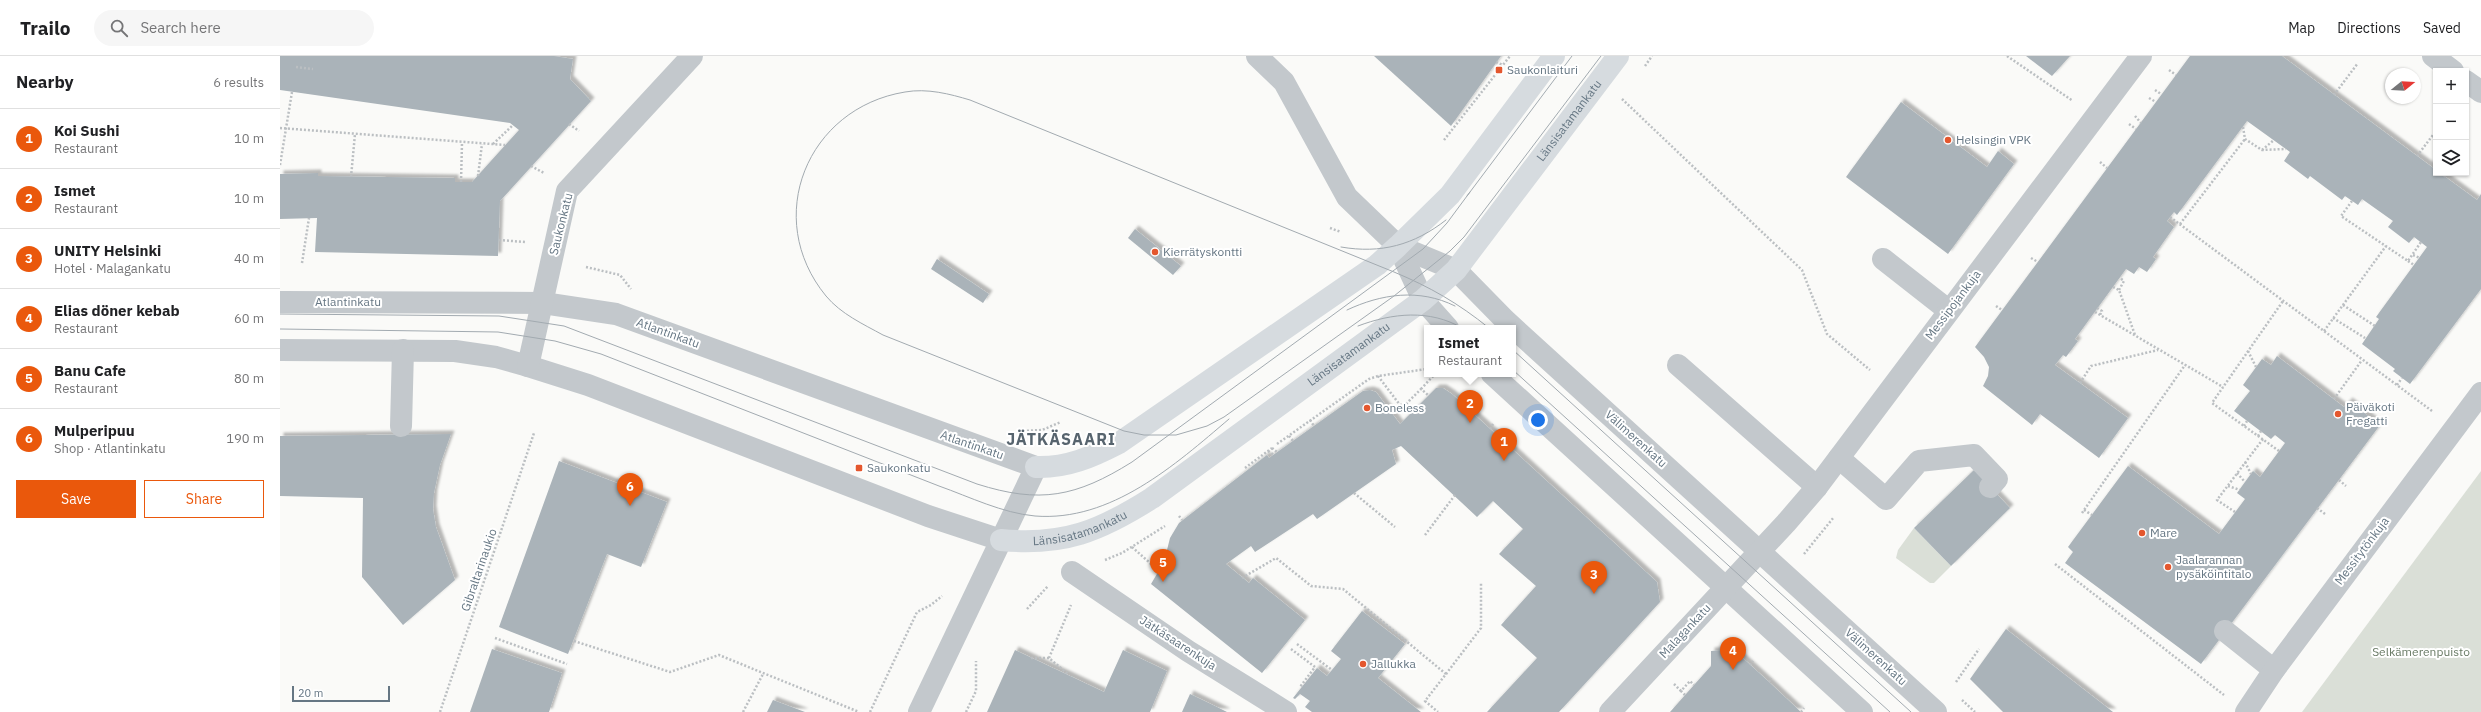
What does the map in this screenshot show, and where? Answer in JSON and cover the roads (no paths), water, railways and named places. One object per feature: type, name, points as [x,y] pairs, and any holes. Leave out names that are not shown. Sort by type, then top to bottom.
[{"type":"main road","points":[[1036,467],[1062,466],[1075,463],[1099,454],[1119,443],[1364,274],[1398,246],[1450,195],[1554,56]]},
{"type":"main road","name":"Länsisatamankatu","points":[[1001,540],[1022,542],[1062,539],[1114,522],[1152,498],[1423,300],[1456,270],[1618,56]]},
{"type":"street","name":"Saukonkatu","points":[[528,366],[567,191],[692,56]]},
{"type":"street","points":[[1257,56],[1284,82],[1347,197],[1398,246],[1423,300],[1445,325]]},
{"type":"street","name":"Messipojankuja","points":[[1760,551],[1817,487],[1948,310],[2141,56]]},
{"type":"street","points":[[2433,56],[2449,68]]},
{"type":"street","points":[[2469,83],[2481,92]]},
{"type":"street","name":"Välimerenkatu","points":[[1398,246],[1456,270],[1511,325]]},
{"type":"street","points":[[1883,259],[1948,310]]},
{"type":"street","name":"Atlantinkatu","points":[[280,302],[543,303],[616,314],[1036,467]]},
{"type":"street","name":"Välimerenkatu","points":[[1516,330],[1936,712]]},
{"type":"street","points":[[280,350],[455,351],[496,357],[588,385],[928,516],[1001,540]]},
{"type":"street","points":[[401,426],[404,350]]},
{"type":"street","points":[[1678,365],[1817,487]]},
{"type":"street","points":[[1495,377],[1862,712]]},
{"type":"street","name":"Messitytönkuja","points":[[2246,712],[2274,670],[2481,393]]},
{"type":"street","points":[[1838,458],[1886,498],[1919,460],[1974,456],[1998,479],[1990,487]]},
{"type":"street","points":[[919,712],[1036,467]]},
{"type":"street","name":"Malagankatu","points":[[1610,712],[1760,551]]},
{"type":"street","name":"Jätkäsaarenkuja","points":[[1077,575],[1188,652],[1286,712]]},
{"type":"street","points":[[2225,631],[2274,670]]},
{"type":"tram line","points":[[1467,196],[1572,56]]},
{"type":"tram line","points":[[1413,281],[1450,251],[1464,237],[1601,56]]},
{"type":"tram line","points":[[905,92],[938,92],[970,100],[1413,281],[1394,296],[1224,417],[1207,426],[1176,435],[1144,435],[1124,431],[883,335],[838,308],[826,296],[807,265],[798,233],[797,201],[805,171],[820,143],[842,120],[871,102],[905,92]]},
{"type":"tram line","points":[[280,314],[499,316],[564,326],[977,484],[1020,494],[1057,494],[1075,490],[1093,483],[1132,462],[1423,249],[1447,223],[1470,192]]},
{"type":"tram line","points":[[1341,247],[1370,249],[1396,246],[1422,236],[1446,220]]},
{"type":"tram line","points":[[1413,281],[1443,296],[1485,325]]},
{"type":"tram line","points":[[1347,310],[1373,300],[1400,295],[1428,297],[1441,300],[1455,306]]},
{"type":"tram line","points":[[1358,326],[1384,318],[1411,315],[1437,318],[1456,325]]},
{"type":"tram line","points":[[280,329],[498,332],[555,341],[601,354],[986,504],[1010,512],[1035,516],[1063,515],[1090,510],[1116,500],[1140,487],[1164,471],[1229,419]]},
{"type":"tram line","points":[[1516,353],[1911,712]]},
{"type":"tram line","points":[[1516,373],[1890,712]]},
{"type":"place","name":"Saukonlaituri","points":[[1499,70]]},
{"type":"place","name":"Helsingin VPK","points":[[1948,140]]},
{"type":"place","name":"Kierrätyskontti","points":[[1155,252]]},
{"type":"place","name":"Boneless","points":[[1367,408]]},
{"type":"place","name":"Päiväkoti Fregatti","points":[[2338,414]]},
{"type":"place","name":"Ismet","points":[[1470,423]]},
{"type":"place","name":"Koi Sushi","points":[[1504,461]]},
{"type":"place","name":"Saukonkatu","points":[[859,468]]},
{"type":"place","name":"Mulperipuu","points":[[630,506]]},
{"type":"place","name":"Mare","points":[[2142,533]]},
{"type":"place","name":"Jaalarannan pysäköintitalo","points":[[2168,567]]},
{"type":"place","name":"Banu Cafe","points":[[1163,582]]},
{"type":"place","name":"UNITY Helsinki","points":[[1594,594]]},
{"type":"place","name":"Jallukka","points":[[1363,664]]},
{"type":"place","name":"Elias döner kebab","points":[[1733,670]]},
{"type":"district","name":"JÄTKÄSAARI","points":[[1061,439]]},
{"type":"park label","name":"Selkämerenpuisto","points":[[2421,652]]}]
